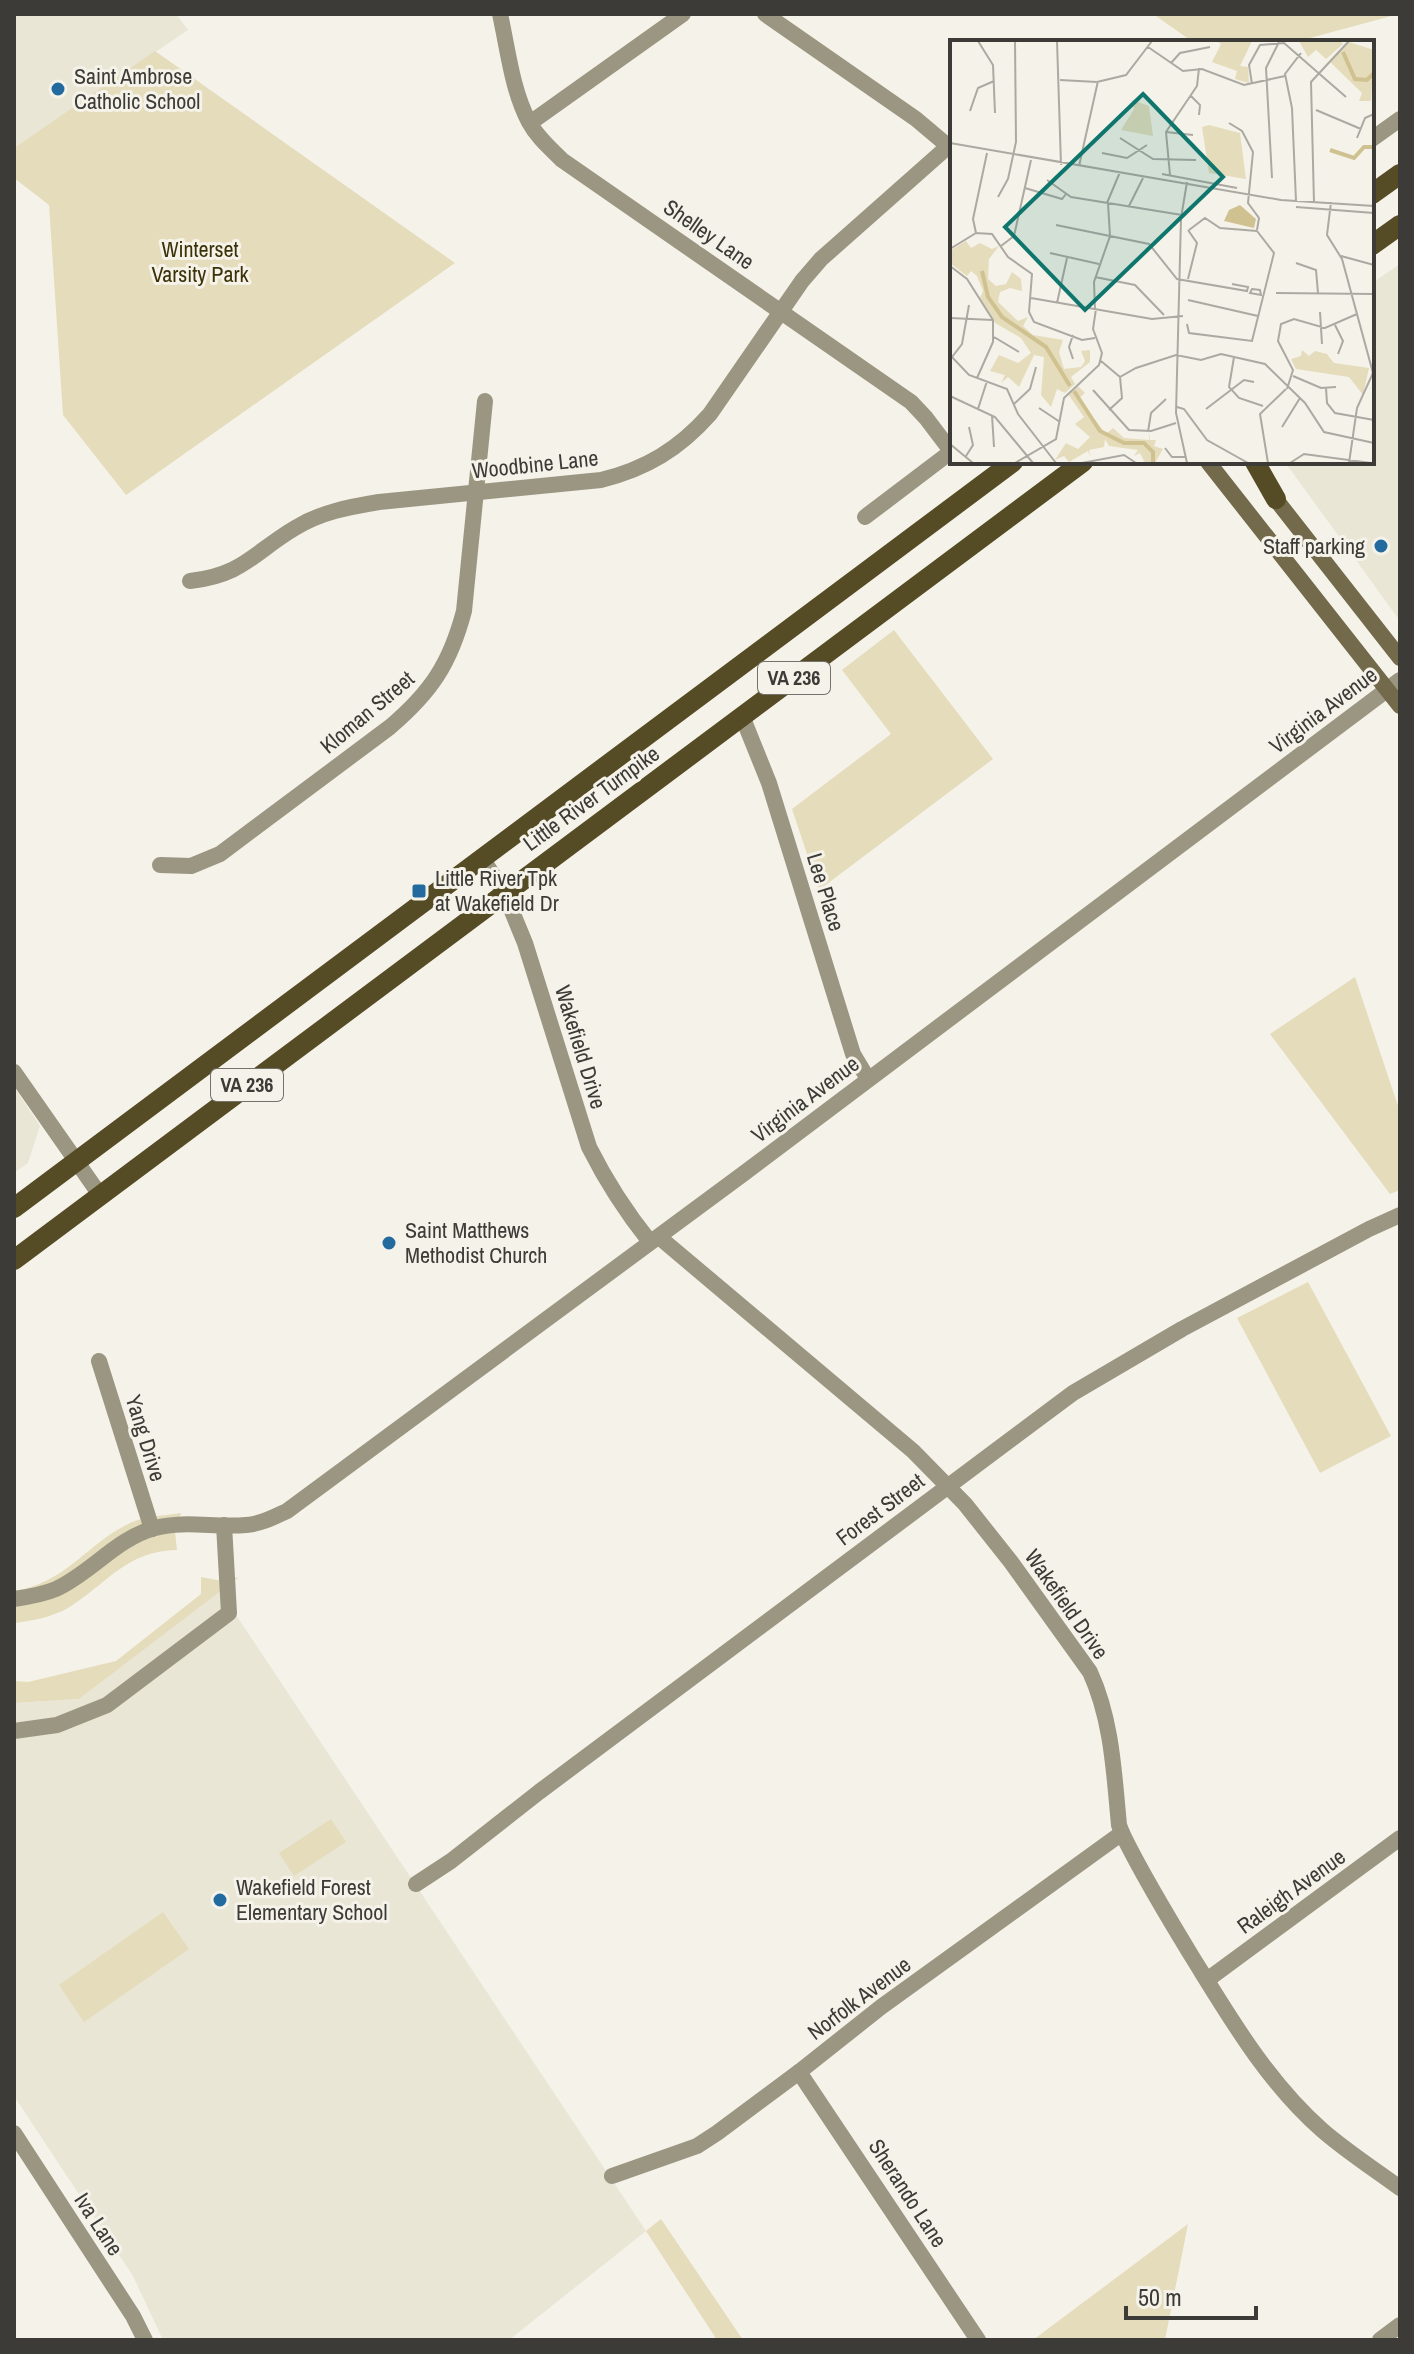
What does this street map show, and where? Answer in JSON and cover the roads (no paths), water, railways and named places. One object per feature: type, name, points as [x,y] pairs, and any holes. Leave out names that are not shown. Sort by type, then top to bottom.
[{"type":"main road","points":[[1374,193],[1400,174]]},
{"type":"main road","points":[[1374,244],[1400,225]]},
{"type":"main road","name":"Little River Turnpike","points":[[14,1208],[1010,464]]},
{"type":"main road","name":"Little River Turnpike","points":[[14,1260],[1080,464]]},
{"type":"main road","points":[[1210,464],[1393,686],[1400,706]]},
{"type":"main road","points":[[1248,464],[1400,658]]},
{"type":"main road","points":[[1256,464],[1276,499]]},
{"type":"street","name":"Shelley Lane","points":[[500,14],[519,99],[530,123],[562,160],[911,402],[950,448]]},
{"type":"street","points":[[530,123],[683,14]]},
{"type":"street","points":[[765,14],[950,145]]},
{"type":"street","points":[[1374,138],[1400,119]]},
{"type":"street","name":"Woodbine Lane","points":[[190,581],[231,572],[295,528],[322,514],[345,507],[601,480],[653,463],[693,433],[710,414],[802,281],[821,259],[950,145]]},
{"type":"street","name":"Kloman Street","points":[[160,865],[191,866],[220,854],[390,727],[432,686],[457,638],[464,611],[485,401]]},
{"type":"street","points":[[865,517],[950,453]]},
{"type":"street","name":"Virginia Avenue","points":[[14,1599],[57,1588],[124,1542],[152,1529],[180,1523],[257,1523],[287,1511],[655,1240],[1393,686]]},
{"type":"street","name":"Lee Place","points":[[742,716],[769,783],[853,1054],[868,1079]]},
{"type":"street","name":"Wakefield Drive","points":[[482,858],[504,892],[525,943],[589,1147],[626,1212],[655,1240],[913,1451],[965,1504],[1011,1562],[1090,1672],[1099,1691],[1106,1717],[1122,1833],[1152,1890],[1207,1980],[1273,2078],[1299,2107],[1323,2131],[1400,2188]]},
{"type":"street","points":[[14,1072],[100,1195]]},
{"type":"street","name":"Forest Street","points":[[416,1884],[451,1861],[1073,1393],[1104,1372],[1400,1215]]},
{"type":"street","name":"Yang Drive","points":[[99,1361],[152,1529]]},
{"type":"street","points":[[14,1731],[57,1725],[107,1705],[229,1613],[224,1525]]},
{"type":"street","name":"Norfolk Avenue","points":[[612,2176],[697,2146],[799,2072],[881,2007],[1122,1833]]},
{"type":"street","name":"Raleigh Avenue","points":[[1207,1980],[1400,1838]]},
{"type":"street","name":"Sherando Lane","points":[[799,2072],[978,2340]]},
{"type":"street","name":"Iva Lane","points":[[14,2133],[133,2316],[145,2340]]},
{"type":"street","points":[[1380,2340],[1400,2325]]},
{"type":"place","name":"Saint Ambrose Catholic School","points":[[58,89]]},
{"type":"place","name":"Staff parking","points":[[1381,546]]},
{"type":"place","name":"Little River Tpk at Wakefield Dr","points":[[419,891]]},
{"type":"place","name":"Saint Matthews Methodist Church","points":[[389,1243]]},
{"type":"place","name":"Wakefield Forest Elementary School","points":[[220,1900]]},
{"type":"park label","name":"Winterset Varsity Park","points":[[200,262]]}]
